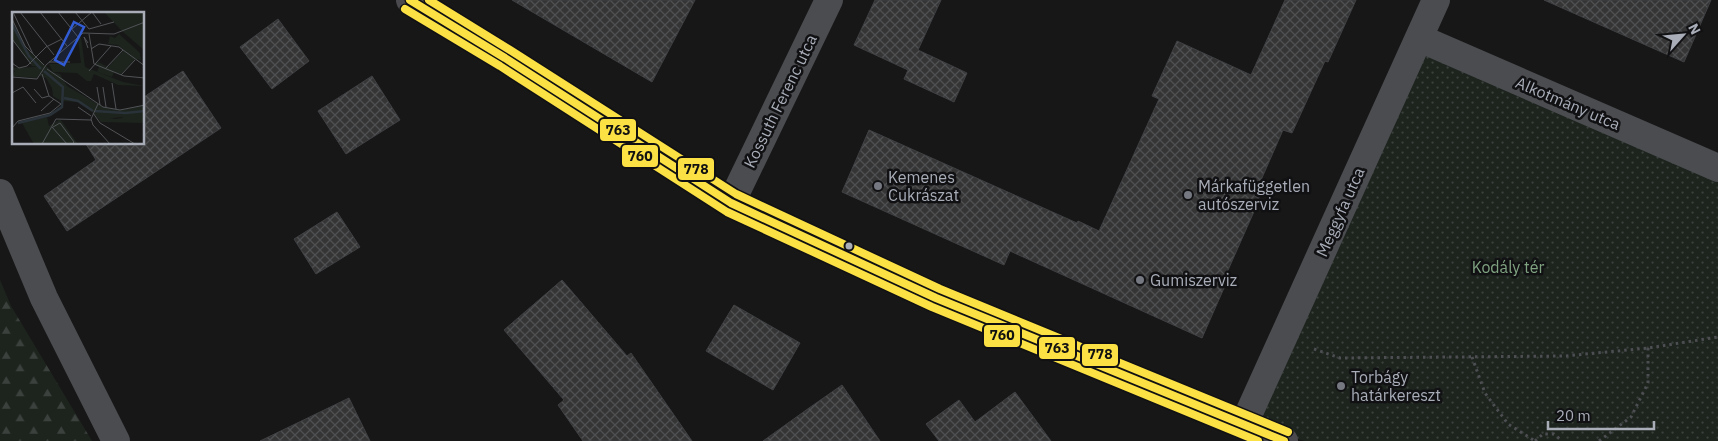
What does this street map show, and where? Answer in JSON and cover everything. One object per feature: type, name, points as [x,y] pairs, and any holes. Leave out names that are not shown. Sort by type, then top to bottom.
[{"type":"main road","points":[[410,0],[505,58],[731,203],[936,298],[1284,441]]},
{"type":"street","name":"Kossuth Ferenc utca","points":[[731,203],[829,0]]},
{"type":"street","name":"Meggyfa utca","points":[[1244,424],[1436,0]]},
{"type":"street","name":"Alkotmány utca","points":[[1419,38],[1718,168]]},
{"type":"street","points":[[0,193],[44,298],[116,441]]},
{"type":"path","points":[[1284,339],[1340,358],[1565,356],[1648,348],[1718,337]]},
{"type":"path","points":[[1599,441],[1632,417],[1648,383],[1648,348]]},
{"type":"path","points":[[1472,357],[1485,393],[1508,424],[1535,441],[1543,434],[1554,434],[1562,441]]},
{"type":"green space","name":"Kodály tér","points":[[1419,38],[1718,168],[1718,441],[1305,441],[1244,424]]},
{"type":"green space","points":[[0,280],[11,306],[92,441],[0,441]]},
{"type":"building","points":[[512,0],[695,0],[652,82]]},
{"type":"building","points":[[875,0],[941,0],[918,50],[967,73],[954,102],[904,79],[908,70],[854,45]]},
{"type":"building","points":[[1285,0],[1356,0],[1328,62],[1325,61],[1292,133],[1283,130],[1254,196],[1260,198],[1221,286],[1224,288],[1202,338],[1010,251],[1004,265],[842,192],[869,130],[1077,223],[1078,221],[1099,231],[1159,99],[1152,96],[1177,41],[1251,75]]},
{"type":"building","points":[[1544,0],[1711,0],[1684,62]]},
{"type":"building","points":[[278,19],[309,61],[272,89],[240,47]]},
{"type":"building","points":[[183,71],[221,128],[67,231],[44,196],[96,160],[87,145],[145,145],[145,96]]},
{"type":"building","points":[[372,76],[400,120],[346,154],[318,111]]},
{"type":"building","points":[[337,212],[360,247],[316,274],[294,239]]},
{"type":"building","points":[[562,280],[627,356],[631,353],[692,441],[583,441],[558,405],[564,400],[504,330]]},
{"type":"building","points":[[734,305],[800,343],[773,390],[706,351]]},
{"type":"building","points":[[842,385],[880,441],[763,441],[809,408]]},
{"type":"building","points":[[1015,392],[1051,441],[939,441],[926,424],[959,400],[975,422]]},
{"type":"building","points":[[349,398],[370,441],[260,441]]},
{"type":"transit line","name":"763","points":[[410,0],[505,58],[731,203],[936,298],[1284,441]]},
{"type":"transit line","name":"778","points":[[429,0],[736,194],[940,289],[1288,432]]},
{"type":"transit line","name":"760","points":[[405,9],[500,66],[727,212],[932,307],[1258,441]]},
{"type":"place","name":"Kemenes Cukrászat","points":[[878,186]]},
{"type":"place","name":"Márkafüggetlen autószerviz","points":[[1188,195]]},
{"type":"place","name":"Gumiszerviz","points":[[1140,280]]},
{"type":"place","name":"Torbágy határkereszt","points":[[1341,386]]}]
